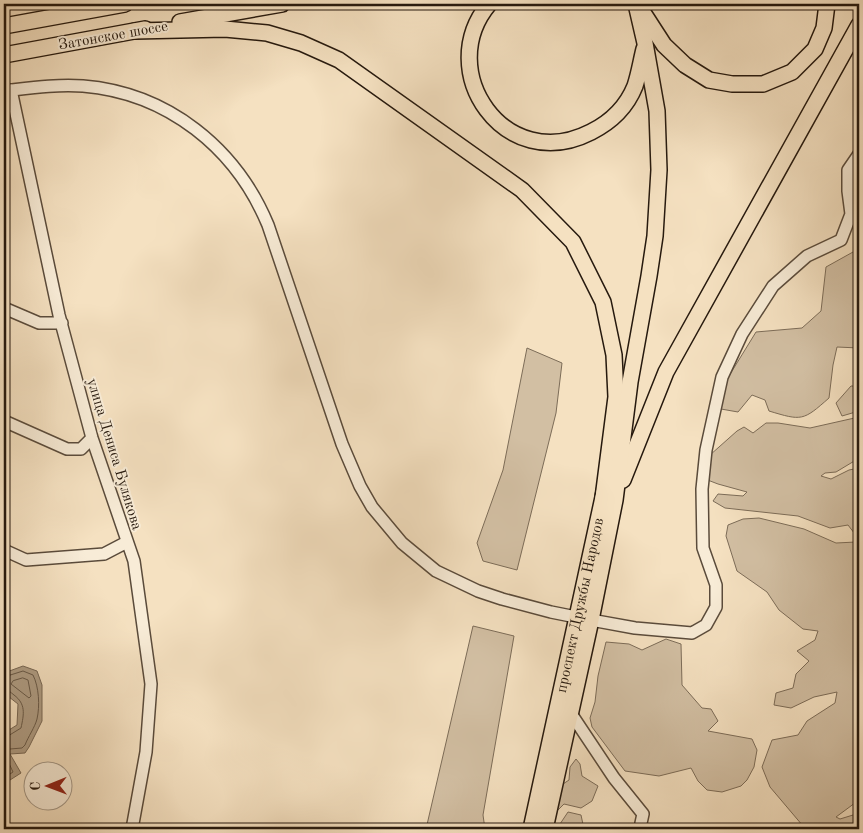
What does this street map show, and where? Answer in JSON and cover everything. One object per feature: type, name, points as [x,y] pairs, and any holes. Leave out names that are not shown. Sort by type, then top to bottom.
[{"type":"main road","name":"Затонское шоссе","points":[[4,26],[125,4]]},
{"type":"main road","name":"Затонское шоссе","points":[[4,54],[282,4]]},
{"type":"main road","points":[[489,4],[481,13],[473,33],[470,50],[470,69],[476,90],[484,107],[502,126],[520,137],[539,142],[569,141],[600,128],[614,117],[624,105],[634,87],[645,43]]},
{"type":"main road","points":[[637,4],[664,46],[685,65],[709,80],[732,84],[763,84],[792,72],[816,49],[824,28],[827,4]]},
{"type":"main road","name":"проспект Дружбы Народов","points":[[531,829],[584,619],[609,499],[649,276],[658,202],[657,118],[637,4]]},
{"type":"main road","points":[[609,499],[666,372],[859,25]]},
{"type":"main road","points":[[135,31],[226,29],[267,33],[302,43],[339,60],[522,190],[573,242],[603,302],[614,355],[616,397],[609,499]]},
{"type":"main road","name":"проспект Дружбы Народов","points":[[545,829],[570,712],[584,619]]},
{"type":"street","points":[[8,91],[83,86],[106,89],[149,102],[166,109],[200,132],[233,166],[259,205],[283,268],[342,444],[360,486],[372,507],[387,527],[420,559],[436,571],[457,582],[502,599],[584,619],[634,628],[692,633],[706,624],[716,607],[716,585],[704,548],[702,489],[706,450],[722,377],[742,334],[773,286],[807,256],[841,240],[851,214],[848,170],[859,154]]},
{"type":"street","name":"улица Дениса Булякова","points":[[8,91],[9,110],[92,438],[134,561],[151,684],[146,752],[132,829]]},
{"type":"street","points":[[4,308],[39,323],[62,323]]},
{"type":"street","points":[[4,421],[67,449],[81,449],[92,438]]},
{"type":"street","points":[[4,550],[26,560],[104,554],[126,542]]},
{"type":"street","points":[[570,712],[614,778],[643,814],[641,823]]},
{"type":"shaded area","points":[[853,252],[859,256],[859,319],[857,320],[859,348],[837,347],[829,398],[802,417],[769,411],[765,400],[752,395],[738,412],[721,409],[724,384],[756,332],[802,328],[821,311],[826,267]]},
{"type":"shaded area","points":[[527,348],[562,363],[556,413],[517,570],[483,561],[477,543],[503,470]]},
{"type":"shaded area","points":[[851,386],[859,386],[859,411],[842,416],[836,403]]},
{"type":"shaded area","points":[[859,417],[859,451],[856,460],[836,472],[825,473],[821,476],[831,479],[849,470],[859,468],[859,800],[836,817],[840,819],[853,815],[859,826],[839,830],[815,830],[803,826],[770,787],[762,767],[772,740],[798,735],[807,721],[835,703],[837,692],[814,697],[791,708],[774,705],[776,693],[793,688],[796,674],[809,661],[797,651],[815,640],[818,631],[803,629],[779,610],[767,592],[737,571],[726,536],[728,525],[743,519],[759,518],[804,529],[836,543],[856,542],[858,538],[848,525],[830,528],[798,516],[725,508],[713,501],[718,494],[743,496],[747,492],[705,479],[710,455],[744,427],[753,433],[766,423],[810,428]]},
{"type":"shaded area","points":[[473,626],[514,636],[483,815],[485,829],[426,829]]},
{"type":"shaded area","points":[[666,639],[681,644],[682,685],[702,708],[711,709],[718,721],[708,731],[752,739],[757,750],[754,767],[747,780],[741,786],[722,792],[707,790],[698,781],[691,768],[659,776],[625,771],[592,727],[590,718],[595,702],[598,676],[606,642],[629,644],[642,650]]},
{"type":"shaded area","points":[[576,759],[580,764],[582,776],[598,786],[592,801],[581,808],[564,804],[555,813],[557,788],[569,780],[570,767]]},
{"type":"shaded area","points":[[568,812],[581,815],[584,829],[548,829],[549,823],[560,824]]},
{"type":"water","points":[[23,666],[37,671],[42,685],[42,721],[25,753],[10,754],[21,773],[10,780],[4,778],[4,733],[17,725],[18,704],[4,693],[4,673]]}]
